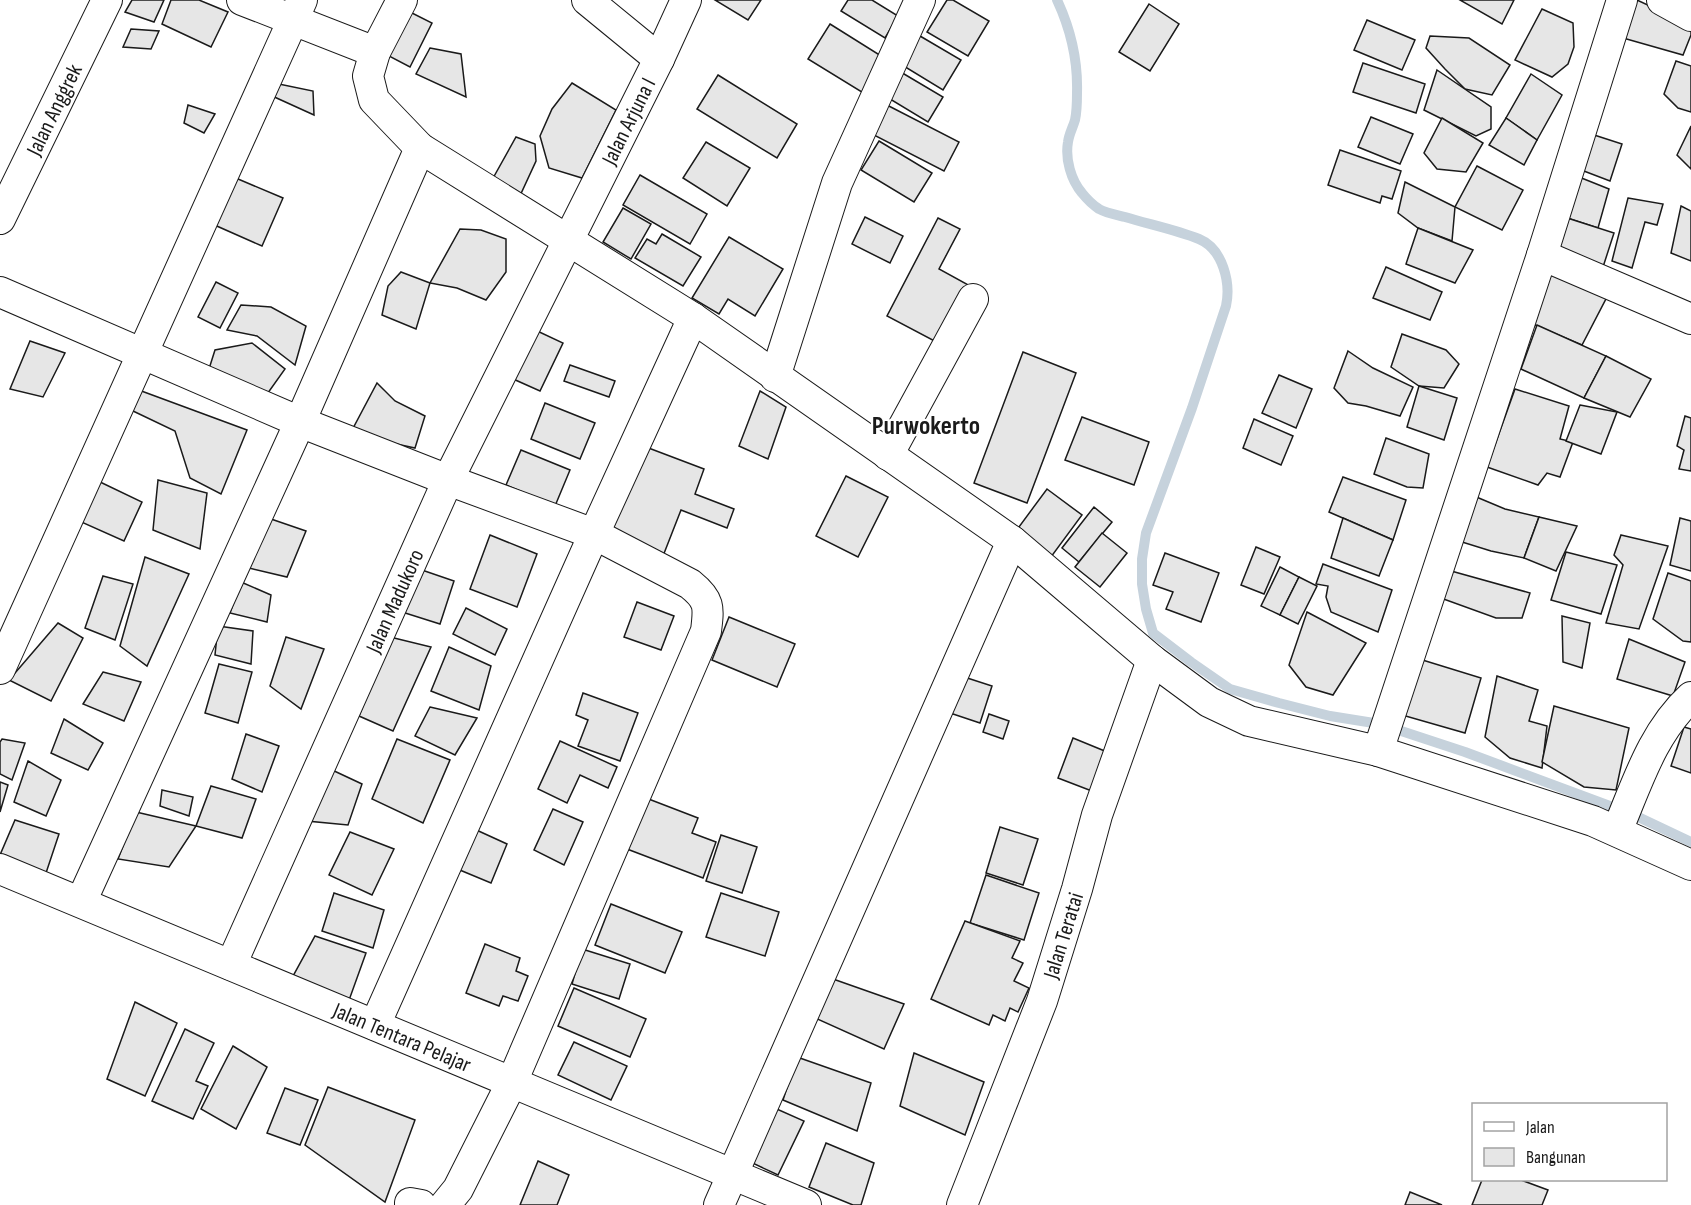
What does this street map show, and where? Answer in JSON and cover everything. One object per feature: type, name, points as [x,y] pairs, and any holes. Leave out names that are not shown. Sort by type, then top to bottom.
[{"type":"street","name":"Jalan Anggrek","points":[[0,219],[107,0]]},
{"type":"street","points":[[242,0],[297,10],[375,52]]},
{"type":"street","points":[[402,0],[375,52],[368,76],[374,100],[420,148],[693,318],[1012,542],[1152,660],[1209,702],[1249,721],[1379,746],[1593,821],[1622,818],[1691,865]]},
{"type":"street","points":[[587,0],[659,59]]},
{"type":"street","name":"Jalan Arjuna I","points":[[567,241],[659,59],[686,0]]},
{"type":"street","points":[[775,377],[837,183],[918,0]]},
{"type":"street","points":[[1379,746],[1542,255],[1622,0]]},
{"type":"street","points":[[1662,0],[1691,16]]},
{"type":"street","points":[[0,669],[297,10]]},
{"type":"street","points":[[81,902],[300,422],[420,148]]},
{"type":"street","name":"Jalan Madukoro","points":[[231,965],[448,480],[567,241]]},
{"type":"street","points":[[1542,255],[1691,319]]},
{"type":"street","points":[[0,292],[300,422],[594,534],[690,584],[702,593],[709,608],[706,631],[512,1082],[458,1189],[445,1205]]},
{"type":"street","points":[[888,455],[973,299]]},
{"type":"street","points":[[375,1025],[693,318]]},
{"type":"street","points":[[719,1205],[1012,542]]},
{"type":"street","name":"Jalan Teratai","points":[[962,1205],[1042,1001],[1077,889],[1097,815],[1152,660]]},
{"type":"street","points":[[1622,818],[1653,746],[1676,711],[1691,697]]},
{"type":"street","name":"Jalan Tentara Pelajar","points":[[0,869],[806,1205]]},
{"type":"building","points":[[132,0],[164,0],[154,22],[125,12]]},
{"type":"building","points":[[171,0],[199,0],[228,12],[211,47],[162,24]]},
{"type":"building","points":[[715,0],[761,0],[748,20]]},
{"type":"building","points":[[848,0],[872,0],[898,16],[885,38],[841,11]]},
{"type":"building","points":[[947,0],[953,0],[989,21],[968,56],[927,32]]},
{"type":"building","points":[[1460,0],[1514,0],[1502,24]]},
{"type":"building","points":[[1637,0],[1691,25],[1691,35],[1683,55],[1623,38]]},
{"type":"building","points":[[1149,4],[1179,24],[1150,71],[1119,52]]},
{"type":"building","points":[[1542,9],[1573,23],[1574,47],[1568,64],[1552,77],[1515,60]]},
{"type":"building","points":[[408,11],[432,23],[410,67],[387,55]]},
{"type":"building","points":[[1367,20],[1415,40],[1402,70],[1354,50]]},
{"type":"building","points":[[830,24],[886,59],[865,94],[808,59]]},
{"type":"building","points":[[131,29],[159,31],[151,49],[123,47]]},
{"type":"building","points":[[920,36],[961,60],[943,90],[902,65]]},
{"type":"building","points":[[1430,36],[1469,38],[1510,65],[1492,95],[1465,89],[1426,48]]},
{"type":"building","points":[[430,48],[461,54],[466,97],[416,74]]},
{"type":"building","points":[[1676,61],[1691,66],[1691,112],[1678,108],[1664,94]]},
{"type":"building","points":[[1363,63],[1425,84],[1416,113],[1353,92]]},
{"type":"building","points":[[1437,70],[1491,107],[1491,129],[1476,136],[1424,110]]},
{"type":"building","points":[[899,71],[943,97],[928,122],[885,96]]},
{"type":"building","points":[[1531,74],[1562,95],[1537,140],[1506,118]]},
{"type":"building","points":[[718,75],[797,124],[777,158],[697,109]]},
{"type":"building","points":[[274,83],[313,91],[314,115],[270,95]]},
{"type":"building","points":[[572,83],[616,110],[582,178],[549,168],[540,136],[552,109]]},
{"type":"building","points":[[883,103],[959,142],[944,171],[868,132]]},
{"type":"building","points":[[188,105],[215,114],[204,133],[184,123]]},
{"type":"building","points":[[1371,117],[1413,134],[1400,164],[1358,147]]},
{"type":"building","points":[[1442,118],[1483,143],[1466,172],[1437,169],[1424,153]]},
{"type":"building","points":[[1506,118],[1537,140],[1524,165],[1489,145]]},
{"type":"building","points":[[1691,126],[1691,169],[1677,155]]},
{"type":"building","points":[[1588,133],[1622,144],[1610,181],[1576,168]]},
{"type":"building","points":[[516,137],[535,144],[536,161],[518,200],[492,180]]},
{"type":"building","points":[[879,141],[932,173],[914,202],[861,170]]},
{"type":"building","points":[[706,142],[750,168],[727,206],[683,178]]},
{"type":"building","points":[[1340,150],[1401,171],[1392,199],[1382,196],[1380,203],[1328,185]]},
{"type":"building","points":[[1477,166],[1523,190],[1502,230],[1455,207]]},
{"type":"building","points":[[640,175],[707,214],[690,244],[623,205]]},
{"type":"building","points":[[1574,175],[1609,189],[1598,228],[1561,216]]},
{"type":"building","points":[[231,176],[283,198],[262,246],[210,223]]},
{"type":"building","points":[[1405,182],[1455,207],[1452,241],[1418,228],[1398,213]]},
{"type":"building","points":[[1628,198],[1663,204],[1657,225],[1645,222],[1632,268],[1612,261]]},
{"type":"building","points":[[1681,206],[1691,211],[1691,261],[1671,253]]},
{"type":"building","points":[[623,208],[651,224],[631,259],[603,242]]},
{"type":"building","points":[[1561,216],[1614,233],[1603,267],[1551,248]]},
{"type":"building","points":[[865,217],[903,236],[890,263],[852,244]]},
{"type":"building","points":[[938,218],[960,229],[939,269],[972,287],[942,345],[887,316]]},
{"type":"building","points":[[1418,228],[1473,250],[1455,283],[1406,264]]},
{"type":"building","points":[[460,229],[481,230],[506,239],[506,272],[486,300],[457,288],[430,283]]},
{"type":"building","points":[[662,234],[701,257],[683,286],[635,258],[647,239],[656,244]]},
{"type":"building","points":[[729,237],[783,269],[755,316],[728,299],[719,314],[692,298]]},
{"type":"building","points":[[1386,267],[1442,292],[1430,320],[1373,298]]},
{"type":"building","points":[[1551,267],[1609,293],[1582,345],[1530,323]]},
{"type":"building","points":[[401,272],[430,283],[416,329],[382,315],[388,286]]},
{"type":"building","points":[[216,282],[238,293],[220,328],[198,317]]},
{"type":"building","points":[[241,305],[271,307],[306,326],[295,365],[257,336],[227,330]]},
{"type":"building","points":[[1537,325],[1606,356],[1584,398],[1521,369]]},
{"type":"building","points":[[533,329],[563,343],[540,391],[511,378]]},
{"type":"building","points":[[1402,334],[1446,350],[1459,364],[1444,388],[1419,386],[1391,367]]},
{"type":"building","points":[[30,341],[65,353],[43,397],[10,389]]},
{"type":"building","points":[[252,343],[285,369],[265,397],[208,372],[215,350]]},
{"type":"building","points":[[1348,351],[1373,368],[1413,387],[1400,416],[1348,403],[1334,388]]},
{"type":"building","points":[[1023,352],[1076,373],[1027,503],[974,483]]},
{"type":"building","points":[[1606,356],[1651,379],[1630,417],[1584,398]]},
{"type":"building","points":[[570,365],[615,381],[609,397],[564,381]]},
{"type":"building","points":[[1279,375],[1312,389],[1296,428],[1262,413]]},
{"type":"building","points":[[377,383],[395,401],[425,416],[415,448],[350,434]]},
{"type":"building","points":[[1419,386],[1457,398],[1444,440],[1407,427]]},
{"type":"building","points":[[136,389],[247,430],[221,494],[190,478],[175,431],[133,411]]},
{"type":"building","points":[[1515,389],[1569,406],[1560,439],[1573,442],[1560,477],[1547,473],[1538,485],[1487,467]]},
{"type":"building","points":[[760,391],[786,407],[768,459],[739,446]]},
{"type":"building","points":[[545,403],[595,423],[580,459],[531,439]]},
{"type":"building","points":[[1580,405],[1617,412],[1601,454],[1566,441]]},
{"type":"building","points":[[1685,416],[1691,418],[1691,471],[1679,469],[1684,450],[1677,446]]},
{"type":"building","points":[[1082,417],[1149,442],[1134,485],[1065,460]]},
{"type":"building","points":[[1254,419],[1293,436],[1281,465],[1243,448]]},
{"type":"building","points":[[1386,438],[1429,454],[1423,488],[1407,487],[1374,474]]},
{"type":"building","points":[[638,444],[704,469],[695,494],[734,509],[727,528],[681,510],[663,556],[605,533]]},
{"type":"building","points":[[521,450],[570,470],[555,506],[506,485]]},
{"type":"building","points":[[846,476],[888,497],[858,557],[816,536]]},
{"type":"building","points":[[1343,477],[1406,500],[1393,540],[1329,512]]},
{"type":"building","points":[[158,480],[207,493],[200,549],[153,530]]},
{"type":"building","points":[[98,481],[142,502],[124,541],[79,521]]},
{"type":"building","points":[[1047,489],[1082,515],[1048,561],[1013,535]]},
{"type":"building","points":[[1474,496],[1505,509],[1539,517],[1524,558],[1462,542]]},
{"type":"building","points":[[1094,507],[1112,522],[1079,562],[1062,548]]},
{"type":"building","points":[[1539,517],[1577,526],[1556,571],[1524,558]]},
{"type":"building","points":[[1343,518],[1393,540],[1379,576],[1331,558]]},
{"type":"building","points":[[1680,518],[1691,521],[1691,571],[1670,565]]},
{"type":"building","points":[[271,519],[306,531],[287,577],[249,568]]},
{"type":"building","points":[[1102,533],[1127,553],[1100,587],[1075,567]]},
{"type":"building","points":[[490,535],[537,554],[517,607],[470,589]]},
{"type":"building","points":[[1621,535],[1668,546],[1639,629],[1606,623],[1623,565],[1614,555]]},
{"type":"building","points":[[1256,547],[1280,557],[1264,594],[1241,585]]},
{"type":"building","points":[[1566,552],[1617,565],[1601,614],[1551,600]]},
{"type":"building","points":[[1165,553],[1219,573],[1201,622],[1166,609],[1173,592],[1153,585]]},
{"type":"building","points":[[145,557],[189,574],[147,666],[120,646]]},
{"type":"building","points":[[1323,564],[1392,590],[1378,632],[1331,612],[1326,597],[1328,586],[1316,584]]},
{"type":"building","points":[[1280,567],[1299,577],[1280,615],[1261,606]]},
{"type":"building","points":[[416,568],[454,581],[440,624],[402,612]]},
{"type":"building","points":[[1444,569],[1530,593],[1522,618],[1496,618],[1438,597]]},
{"type":"building","points":[[1668,573],[1691,581],[1691,642],[1683,641],[1653,619]]},
{"type":"building","points":[[103,576],[133,584],[115,640],[85,628]]},
{"type":"building","points":[[1299,577],[1317,586],[1298,624],[1280,615]]},
{"type":"building","points":[[241,582],[271,595],[267,622],[230,613]]},
{"type":"building","points":[[637,602],[674,616],[661,650],[624,637]]},
{"type":"building","points":[[466,608],[507,629],[495,655],[453,634]]},
{"type":"building","points":[[1307,612],[1366,643],[1333,695],[1306,687],[1289,665]]},
{"type":"building","points":[[1562,616],[1590,623],[1582,668],[1563,662]]},
{"type":"building","points":[[729,617],[795,644],[777,687],[712,660]]},
{"type":"building","points":[[58,623],[83,638],[51,701],[9,680]]},
{"type":"building","points":[[218,626],[253,631],[251,664],[215,655]]},
{"type":"building","points":[[286,637],[324,649],[301,709],[270,686]]},
{"type":"building","points":[[390,637],[431,647],[393,731],[359,716]]},
{"type":"building","points":[[1629,639],[1685,662],[1673,696],[1617,679]]},
{"type":"building","points":[[449,647],[491,666],[479,710],[431,691]]},
{"type":"building","points":[[1416,658],[1481,678],[1465,733],[1402,715]]},
{"type":"building","points":[[219,664],[252,672],[238,723],[205,713]]},
{"type":"building","points":[[103,672],[141,682],[124,721],[83,704]]},
{"type":"building","points":[[958,675],[992,686],[980,723],[947,712]]},
{"type":"building","points":[[1497,676],[1538,690],[1529,721],[1547,726],[1542,768],[1510,758],[1485,737]]},
{"type":"building","points":[[583,693],[638,713],[620,761],[578,746],[588,720],[576,715]]},
{"type":"building","points":[[1554,706],[1629,728],[1616,790],[1584,787],[1542,762]]},
{"type":"building","points":[[430,707],[477,718],[455,755],[415,736]]},
{"type":"building","points":[[989,714],[1009,721],[1003,739],[983,732]]},
{"type":"building","points":[[64,719],[103,743],[88,770],[51,753]]},
{"type":"building","points":[[1684,727],[1691,729],[1691,773],[1671,766]]},
{"type":"building","points":[[246,734],[279,746],[262,792],[232,779]]},
{"type":"building","points":[[1073,738],[1112,754],[1097,793],[1058,778]]},
{"type":"building","points":[[2,739],[25,743],[12,780],[0,774],[0,742]]},
{"type":"building","points":[[397,739],[450,760],[423,823],[372,799]]},
{"type":"building","points":[[560,741],[617,767],[608,788],[580,775],[567,803],[538,789]]},
{"type":"building","points":[[28,761],[61,780],[46,816],[14,802]]},
{"type":"building","points":[[330,769],[362,784],[348,825],[307,821]]},
{"type":"building","points":[[0,782],[8,785],[0,812]]},
{"type":"building","points":[[211,786],[256,799],[242,838],[196,826]]},
{"type":"building","points":[[162,790],[193,797],[189,816],[160,806]]},
{"type":"building","points":[[646,798],[698,818],[692,833],[716,842],[703,878],[627,849]]},
{"type":"building","points":[[553,809],[583,822],[564,865],[534,850]]},
{"type":"building","points":[[136,812],[196,826],[169,867],[118,859]]},
{"type":"building","points":[[15,820],[59,834],[46,873],[0,855]]},
{"type":"building","points":[[1000,827],[1038,839],[1023,885],[986,873]]},
{"type":"building","points":[[472,828],[507,844],[491,883],[455,868]]},
{"type":"building","points":[[350,832],[394,849],[372,895],[329,875]]},
{"type":"building","points":[[721,835],[757,847],[742,893],[706,881]]},
{"type":"building","points":[[986,875],[1039,893],[1024,940],[970,923]]},
{"type":"building","points":[[334,893],[384,910],[373,948],[322,931]]},
{"type":"building","points":[[721,893],[779,912],[765,956],[706,937]]},
{"type":"building","points":[[611,904],[682,932],[665,973],[595,945]]},
{"type":"building","points":[[965,921],[1020,941],[1012,958],[1023,963],[1014,981],[1029,988],[1018,1012],[1010,1008],[1005,1021],[993,1015],[989,1025],[931,999]]},
{"type":"building","points":[[315,936],[366,953],[348,1003],[292,978]]},
{"type":"building","points":[[485,944],[520,958],[516,971],[528,976],[518,1001],[503,996],[499,1006],[466,993]]},
{"type":"building","points":[[582,949],[630,964],[619,999],[572,984]]},
{"type":"building","points":[[833,979],[904,1004],[884,1049],[815,1018]]},
{"type":"building","points":[[574,988],[646,1019],[630,1057],[558,1026]]},
{"type":"building","points":[[135,1002],[177,1023],[145,1096],[107,1079]]},
{"type":"building","points":[[185,1029],[214,1043],[196,1081],[208,1086],[193,1119],[152,1101]]},
{"type":"building","points":[[574,1042],[627,1066],[611,1100],[558,1075]]},
{"type":"building","points":[[233,1046],[267,1067],[236,1129],[201,1109]]},
{"type":"building","points":[[914,1053],[984,1082],[965,1135],[900,1106]]},
{"type":"building","points":[[797,1057],[871,1083],[857,1131],[783,1100]]},
{"type":"building","points":[[328,1087],[415,1120],[385,1202],[305,1145]]},
{"type":"building","points":[[285,1088],[318,1100],[300,1145],[267,1133]]},
{"type":"building","points":[[770,1106],[804,1121],[778,1175],[746,1160]]},
{"type":"building","points":[[826,1143],[874,1163],[861,1205],[853,1205],[809,1187]]},
{"type":"building","points":[[538,1161],[569,1175],[557,1205],[520,1205]]},
{"type":"building","points":[[1482,1181],[1524,1181],[1548,1190],[1542,1205],[1472,1205]]},
{"type":"building","points":[[1410,1192],[1442,1205],[1405,1205]]},
{"type":"waterway","points":[[1057,0],[1070,34],[1075,57],[1076,113],[1067,155],[1078,188],[1102,210],[1199,239],[1214,250],[1226,277],[1226,306],[1192,408],[1146,533],[1142,559],[1142,584],[1153,633],[1230,689],[1330,716],[1380,724],[1465,752],[1634,815],[1691,842]]},
{"type":"district","name":"Purwokerto","points":[[926,425]]}]
